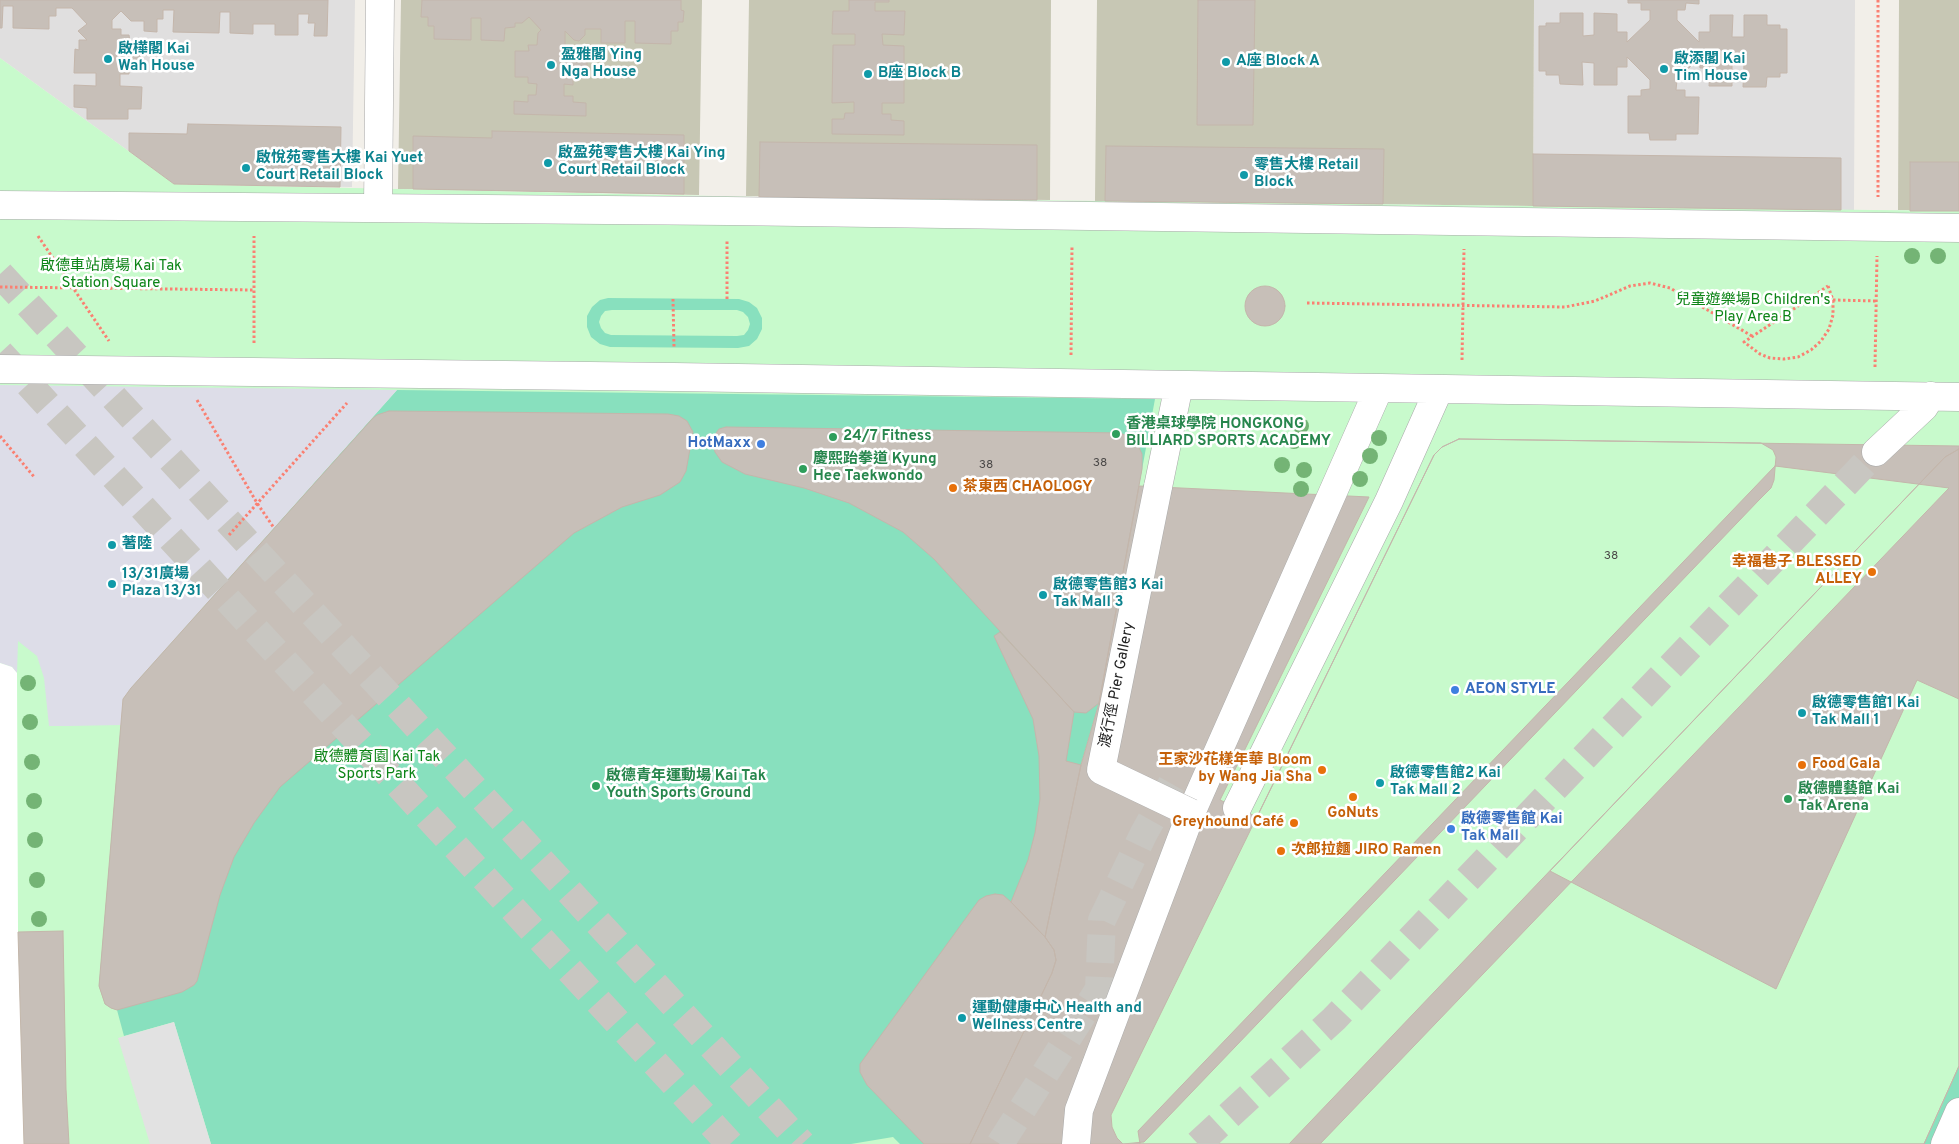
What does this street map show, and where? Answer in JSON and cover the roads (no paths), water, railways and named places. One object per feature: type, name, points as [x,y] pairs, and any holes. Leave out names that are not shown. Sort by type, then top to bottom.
[{"type":"street","points":[[378,207],[380,0]]},
{"type":"street","points":[[9,205],[727,211],[1959,228]]},
{"type":"street","points":[[0,369],[674,376],[1959,396]]},
{"type":"street","name":"渡行徑 Pier Gallery","points":[[1179,385],[1101,770],[1191,813]]},
{"type":"street","points":[[1076,1144],[1079,1110],[1191,813],[1379,388]]},
{"type":"street","points":[[1237,808],[1389,501],[1451,389]]},
{"type":"street","points":[[1876,452],[1924,407],[1931,396]]},
{"type":"street","points":[[1945,1144],[1959,1112]]},
{"type":"tunnel","points":[[0,274],[802,1144]]},
{"type":"tunnel","points":[[0,353],[730,1144]]},
{"type":"tunnel","points":[[1198,1144],[1334,1019],[1876,452]]},
{"type":"tunnel","points":[[1000,1144],[1099,989],[1102,920],[1144,833],[1175,778]]},
{"type":"place","name":"啟樺閣 Kai Wah House","points":[[108,59]]},
{"type":"place","name":"A座 Block A","points":[[1226,62]]},
{"type":"place","name":"盈雅閣 Ying Nga House","points":[[551,65]]},
{"type":"place","name":"啟添閣 Kai Tim House","points":[[1664,69]]},
{"type":"place","name":"B座 Block B","points":[[868,74]]},
{"type":"place","name":"啟盈苑零售大樓 Kai Ying Court Retail Block","points":[[548,163]]},
{"type":"place","name":"啟悅苑零售大樓 Kai Yuet Court Retail Block","points":[[246,168]]},
{"type":"place","name":"零售大樓 Retail Block","points":[[1244,175]]},
{"type":"place","name":"香港桌球學院 HONGKONG BILLIARD SPORTS ACADEMY","points":[[1116,434]]},
{"type":"place","name":"24/7 Fitness","points":[[833,437]]},
{"type":"place","name":"HotMaxx","points":[[761,444]]},
{"type":"place","name":"慶熙跆拳道 Kyung Hee Taekwondo","points":[[803,469]]},
{"type":"place","name":"茶東西 CHAOLOGY","points":[[953,488]]},
{"type":"place","name":"著陸","points":[[112,545]]},
{"type":"place","name":"幸福巷子 BLESSED ALLEY","points":[[1872,572]]},
{"type":"place","name":"13/31廣場 Plaza 13/31","points":[[112,584]]},
{"type":"place","name":"啟德零售館3 Kai Tak Mall 3","points":[[1043,595]]},
{"type":"place","name":"AEON STYLE","points":[[1455,690]]},
{"type":"place","name":"啟德零售館1 Kai Tak Mall 1","points":[[1802,713]]},
{"type":"place","name":"Food Gala","points":[[1802,765]]},
{"type":"place","name":"王家沙·花樣年華 Bloom by Wang Jia Sha","points":[[1322,770]]},
{"type":"place","name":"啟德零售館2 Kai Tak Mall 2","points":[[1380,783]]},
{"type":"place","name":"啟德青年運動場 Kai Tak Youth Sports Ground","points":[[596,786]]},
{"type":"place","name":"GoNuts","points":[[1353,797]]},
{"type":"place","name":"啟德體藝館 Kai Tak Arena","points":[[1788,799]]},
{"type":"place","name":"Greyhound Café","points":[[1294,823]]},
{"type":"place","name":"啟德零售館 Kai Tak Mall","points":[[1451,829]]},
{"type":"place","name":"次郎拉麵 JIRO Ramen","points":[[1281,851]]},
{"type":"place","name":"運動健康中心 Health and Wellness Centre","points":[[962,1018]]},
{"type":"park label","name":"啟德車站廣場 Kai Tak Station Square","points":[[111,276]]},
{"type":"park label","name":"兒童遊樂場B Children's Play Area B","points":[[1753,310]]},
{"type":"park label","name":"啟德體育園 Kai Tak Sports Park","points":[[377,766]]}]
